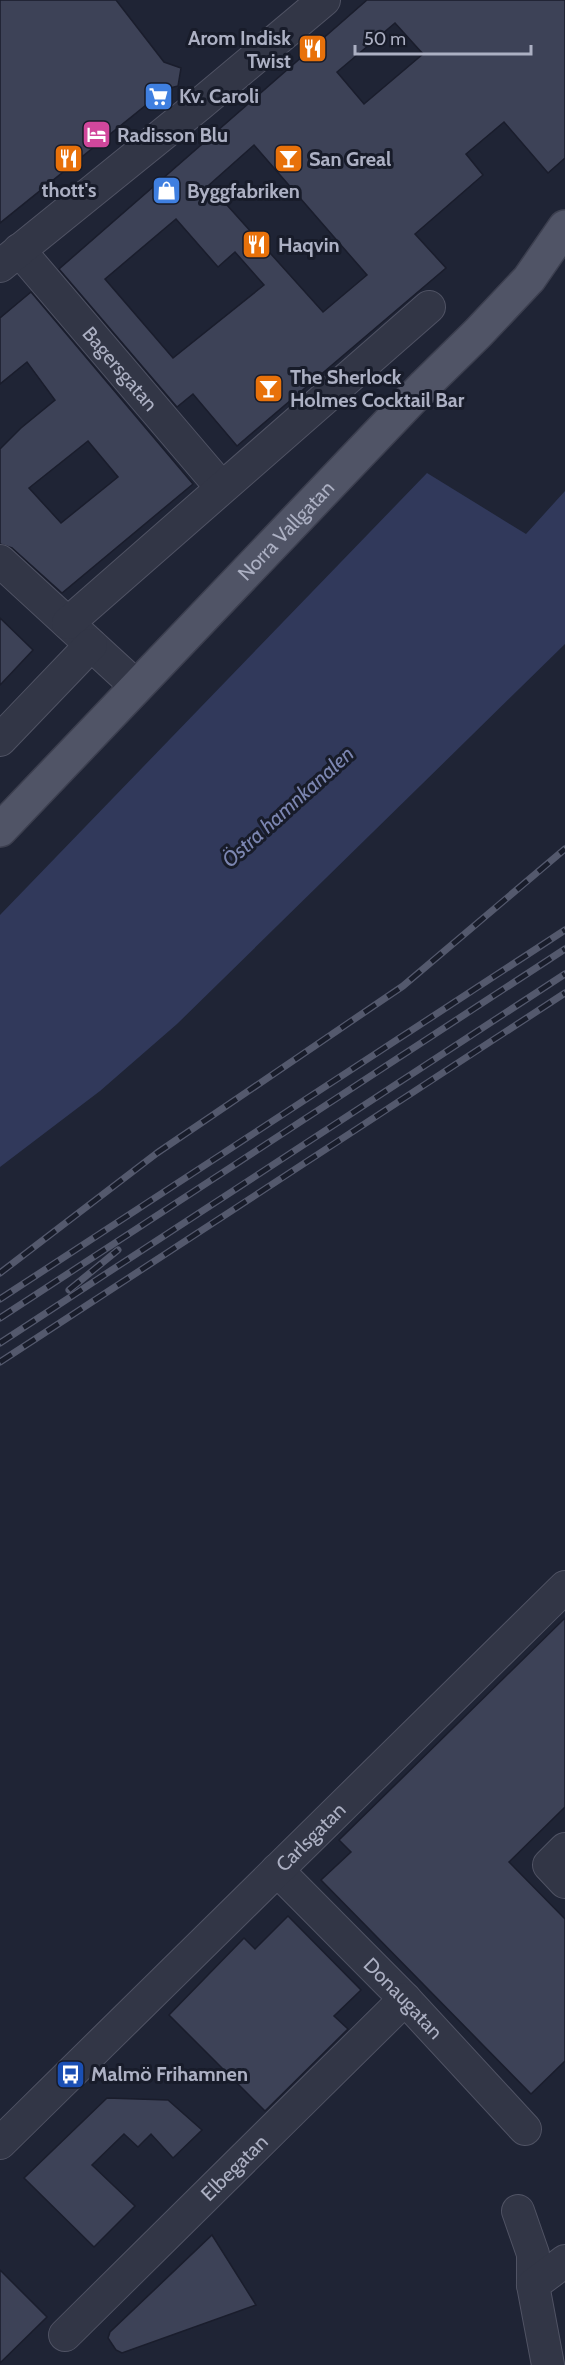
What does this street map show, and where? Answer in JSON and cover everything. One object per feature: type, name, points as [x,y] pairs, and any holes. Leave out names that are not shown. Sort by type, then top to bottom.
[{"type":"main road","name":"Norra Vallgatan","points":[[0,830],[529,279],[565,227]]},
{"type":"street","points":[[9,258],[199,105],[324,0]]},
{"type":"street","name":"Bagersgatan","points":[[9,258],[221,487]]},
{"type":"street","points":[[68,623],[429,307]]},
{"type":"street","points":[[0,561],[136,686]]},
{"type":"street","points":[[0,740],[91,645]]},
{"type":"street","name":"Carlsgatan","points":[[0,2143],[565,1587]]},
{"type":"street","name":"Donaugatan","points":[[277,1870],[405,1999],[525,2129]]},
{"type":"street","name":"Elbegatan","points":[[65,2335],[405,1999]]},
{"type":"street","name":"Carlsgatan","points":[[0,2157],[57,2088]]},
{"type":"street","points":[[518,2211],[533,2254],[533,2285],[548,2365]]},
{"type":"street","points":[[533,2285],[565,2261]]},
{"type":"water","name":"Östra hamnkanalen","points":[[427,473],[526,534],[565,491],[565,644],[177,1024],[100,1091],[0,1167],[0,915]]},
{"type":"building","points":[[0,0],[116,0],[164,62],[181,68],[178,86],[166,89],[0,223]]},
{"type":"building","points":[[367,0],[565,0],[565,158],[548,173],[504,122],[466,154],[483,175],[415,234],[446,268],[237,446],[193,394],[177,407],[59,269]],"holes":[[[395,23],[423,54],[364,104],[337,72]],[[254,145],[367,275],[323,312],[209,185]],[[176,219],[218,267],[235,252],[264,285],[173,358],[105,279]]]},
{"type":"building","points":[[31,292],[193,484],[62,593],[12,548],[0,544],[0,449],[55,400],[27,362],[0,384],[0,318]],"holes":[[[88,441],[118,477],[61,523],[29,488]]]},
{"type":"building","points":[[0,618],[33,650],[0,685]]},
{"type":"building","points":[[565,1618],[565,1807],[509,1862],[565,1919],[565,2061],[531,2094],[321,1880],[351,1852],[339,1840]]},
{"type":"building","points":[[288,1916],[361,1990],[334,2016],[348,2029],[265,2111],[169,2015],[244,1938],[255,1949]]},
{"type":"building","points":[[107,2098],[168,2100],[202,2130],[173,2158],[151,2134],[138,2147],[124,2134],[92,2165],[135,2206],[94,2247],[24,2178]]},
{"type":"building","points":[[212,2235],[256,2305],[122,2353],[116,2350],[108,2338],[110,2332]]},
{"type":"building","points":[[0,2270],[47,2317],[0,2363]]},
{"type":"railway","points":[[0,1273],[157,1153],[403,986],[565,849]]},
{"type":"railway","points":[[0,1299],[565,930]]},
{"type":"railway","points":[[0,1318],[565,949]]},
{"type":"railway","points":[[0,1343],[565,974]]},
{"type":"railway","points":[[0,1362],[565,993]]},
{"type":"railway","points":[[69,1290],[118,1250]]},
{"type":"place","name":"Arom Indisk Twist","points":[[312,49]]},
{"type":"place","name":"Kv. Caroli","points":[[158,96]]},
{"type":"place","name":"Radisson Blu","points":[[96,135]]},
{"type":"place","name":"thott's","points":[[69,159]]},
{"type":"place","name":"San Greal","points":[[288,159]]},
{"type":"place","name":"Byggfabriken","points":[[166,191]]},
{"type":"place","name":"Haqvin","points":[[257,245]]},
{"type":"place","name":"The Sherlock Holmes Cocktail Bar","points":[[269,388]]},
{"type":"place","name":"Malmö Frihamnen","points":[[70,2074]]}]
